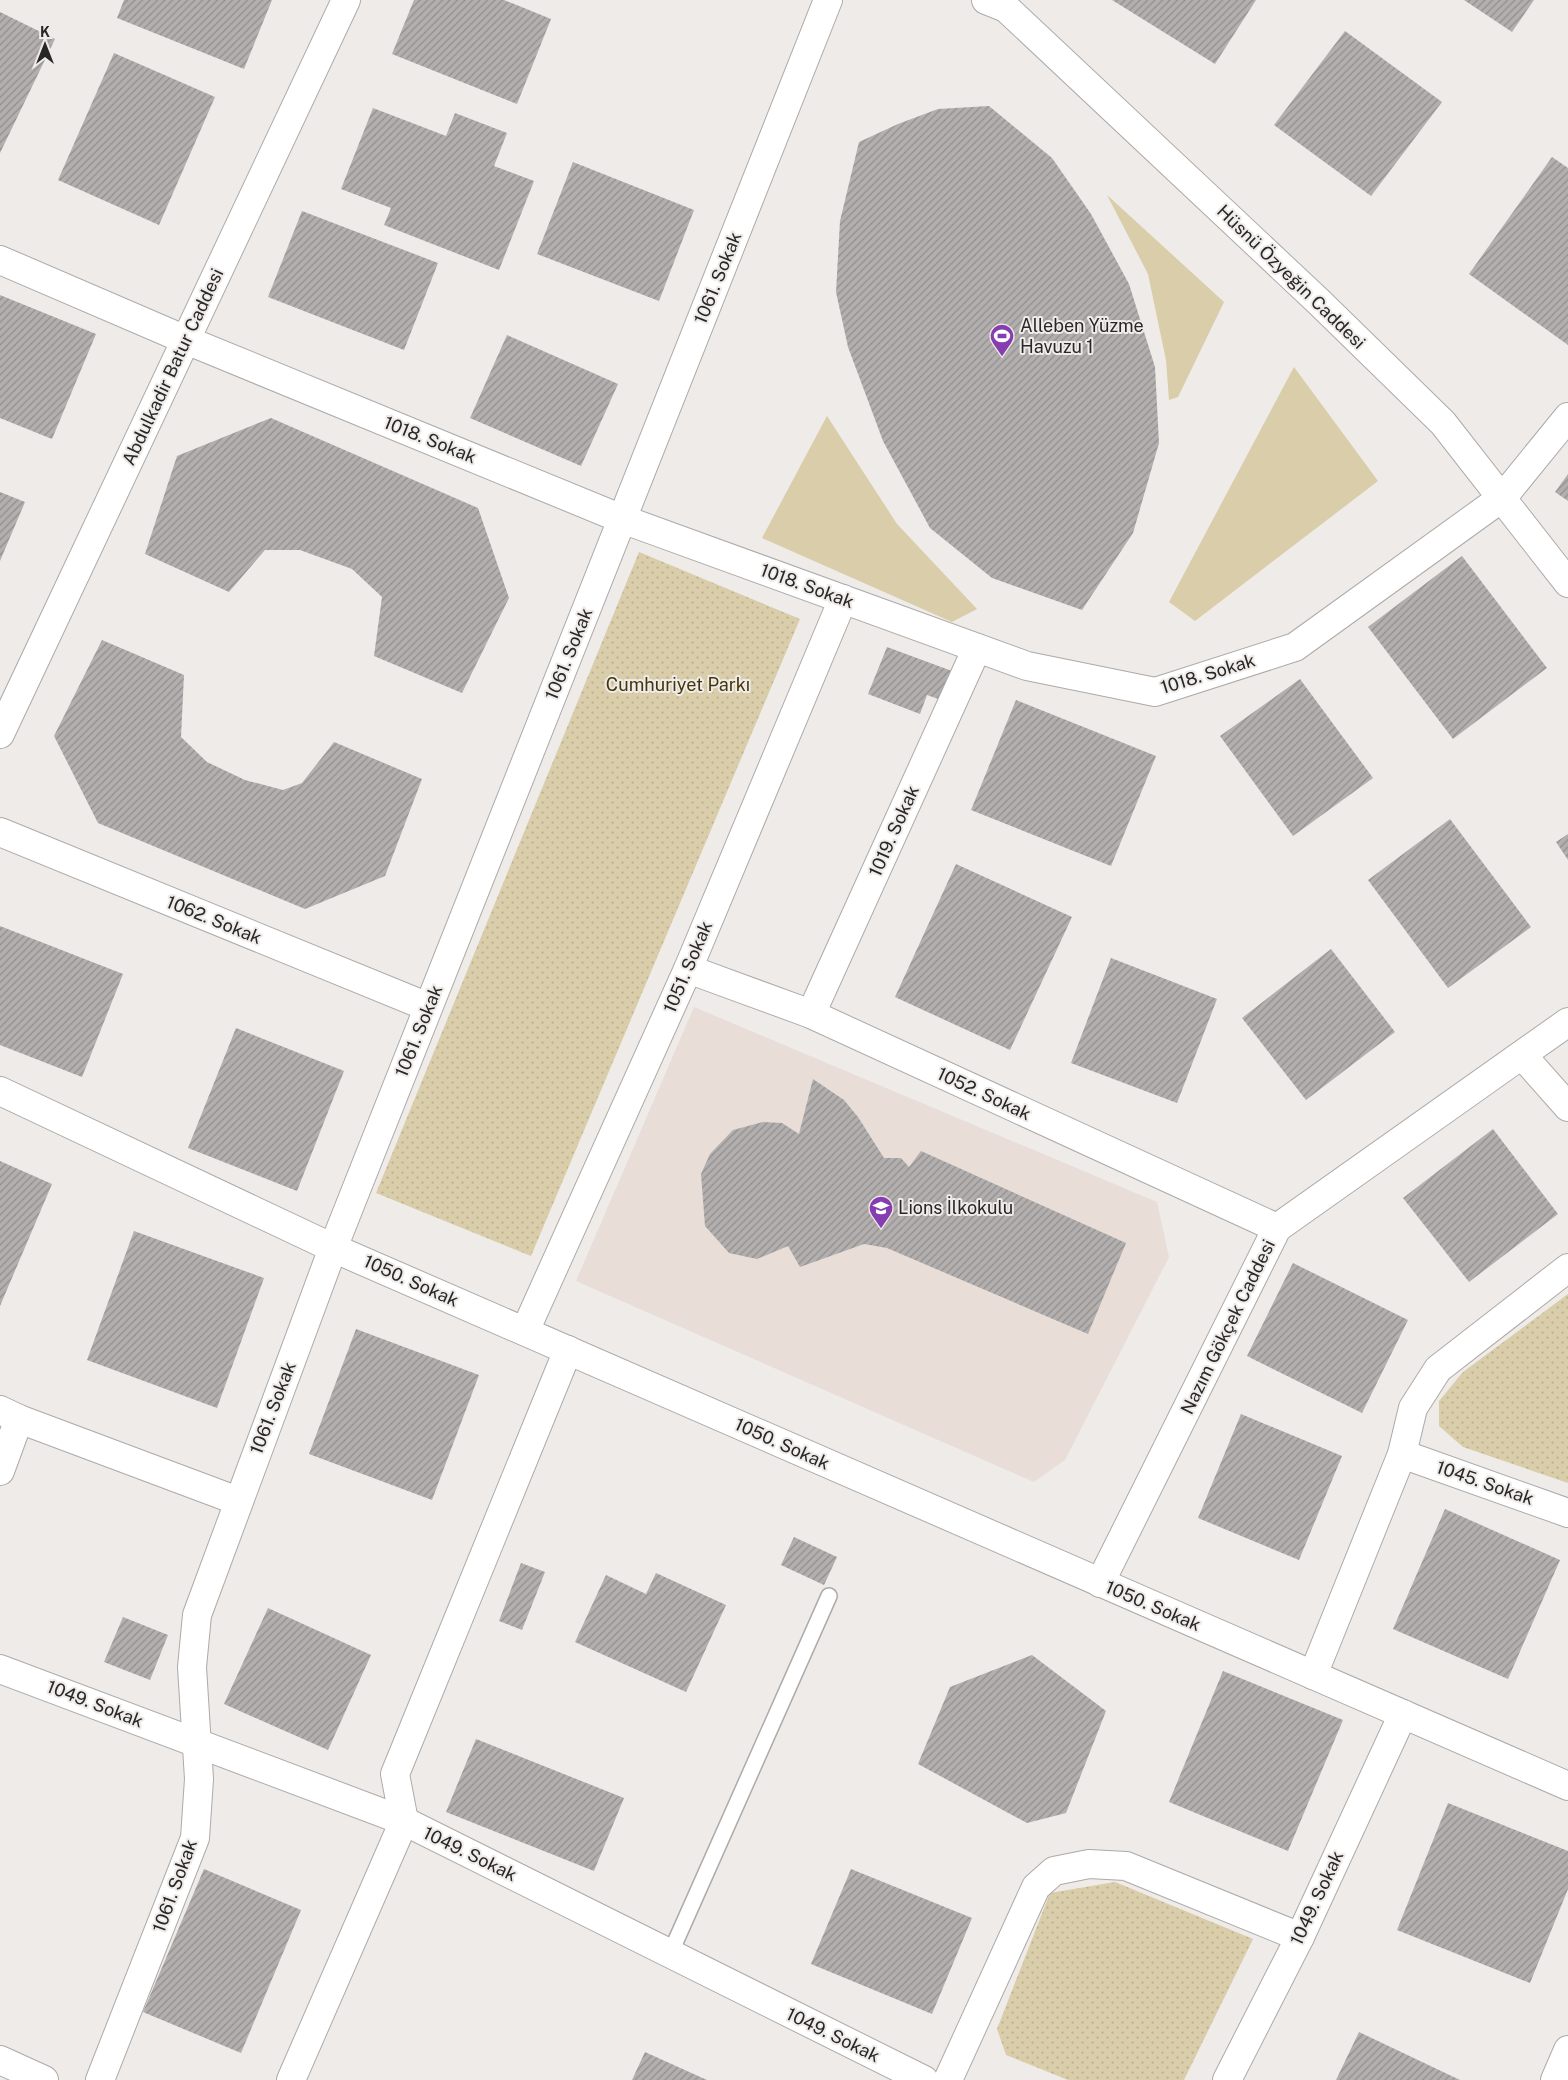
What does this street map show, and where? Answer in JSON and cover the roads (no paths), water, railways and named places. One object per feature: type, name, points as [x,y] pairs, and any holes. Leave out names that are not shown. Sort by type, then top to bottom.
[{"type":"street","name":"Abdulkadir Batur Caddesi","points":[[0,734],[346,0]]},
{"type":"street","name":"1061. Sokak","points":[[100,2080],[195,1838],[199,1779],[192,1667],[197,1615],[333,1248],[828,0]]},
{"type":"street","name":"Hüsnü Özyeğin Caddesi","points":[[1001,3],[1318,301],[1443,423],[1568,583]]},
{"type":"street","name":"1018. Sokak","points":[[0,260],[186,340],[622,519],[1027,666],[1155,692],[1295,647],[1502,497],[1568,417]]},
{"type":"street","name":"1051. Sokak","points":[[525,1331],[688,969],[843,599]]},
{"type":"street","name":"1019. Sokak","points":[[811,1014],[977,648]]},
{"type":"street","name":"1062. Sokak","points":[[0,832],[428,1007]]},
{"type":"street","name":"1052. Sokak","points":[[688,969],[811,1014],[1277,1228]]},
{"type":"street","name":"Nazım Gökçek Caddesi","points":[[1100,1583],[1277,1228],[1568,1022]]},
{"type":"street","points":[[1522,1055],[1568,1107]]},
{"type":"street","name":"1050. Sokak","points":[[0,1091],[333,1248],[1568,1786]]},
{"type":"street","points":[[1313,1675],[1402,1454],[1413,1408],[1438,1369],[1568,1268]]},
{"type":"street","points":[[291,2080],[404,1821],[395,1774],[568,1350]]},
{"type":"street","points":[[0,1471],[9,1415],[238,1501]]},
{"type":"street","name":"1045. Sokak","points":[[1402,1454],[1568,1513]]},
{"type":"street","name":"1049. Sokak","points":[[0,1669],[404,1821],[924,2080]]},
{"type":"street","name":"1049. Sokak","points":[[1227,2080],[1300,1937],[1403,1714]]},
{"type":"street","points":[[948,2080],[1036,1887],[1054,1871],[1089,1864],[1126,1866],[1300,1937]]},
{"type":"street","points":[[1555,2080],[1568,2050]]},
{"type":"street","points":[[0,2060],[44,2080]]},
{"type":"lane","points":[[670,1954],[829,1596]]},
{"type":"place","name":"Alleben Yüzme Havuzu 1","points":[[1002,357]]},
{"type":"place","name":"Lions İlkokulu","points":[[881,1229]]},
{"type":"park label","name":"Cumhuriyet Parkı","points":[[678,685]]}]
